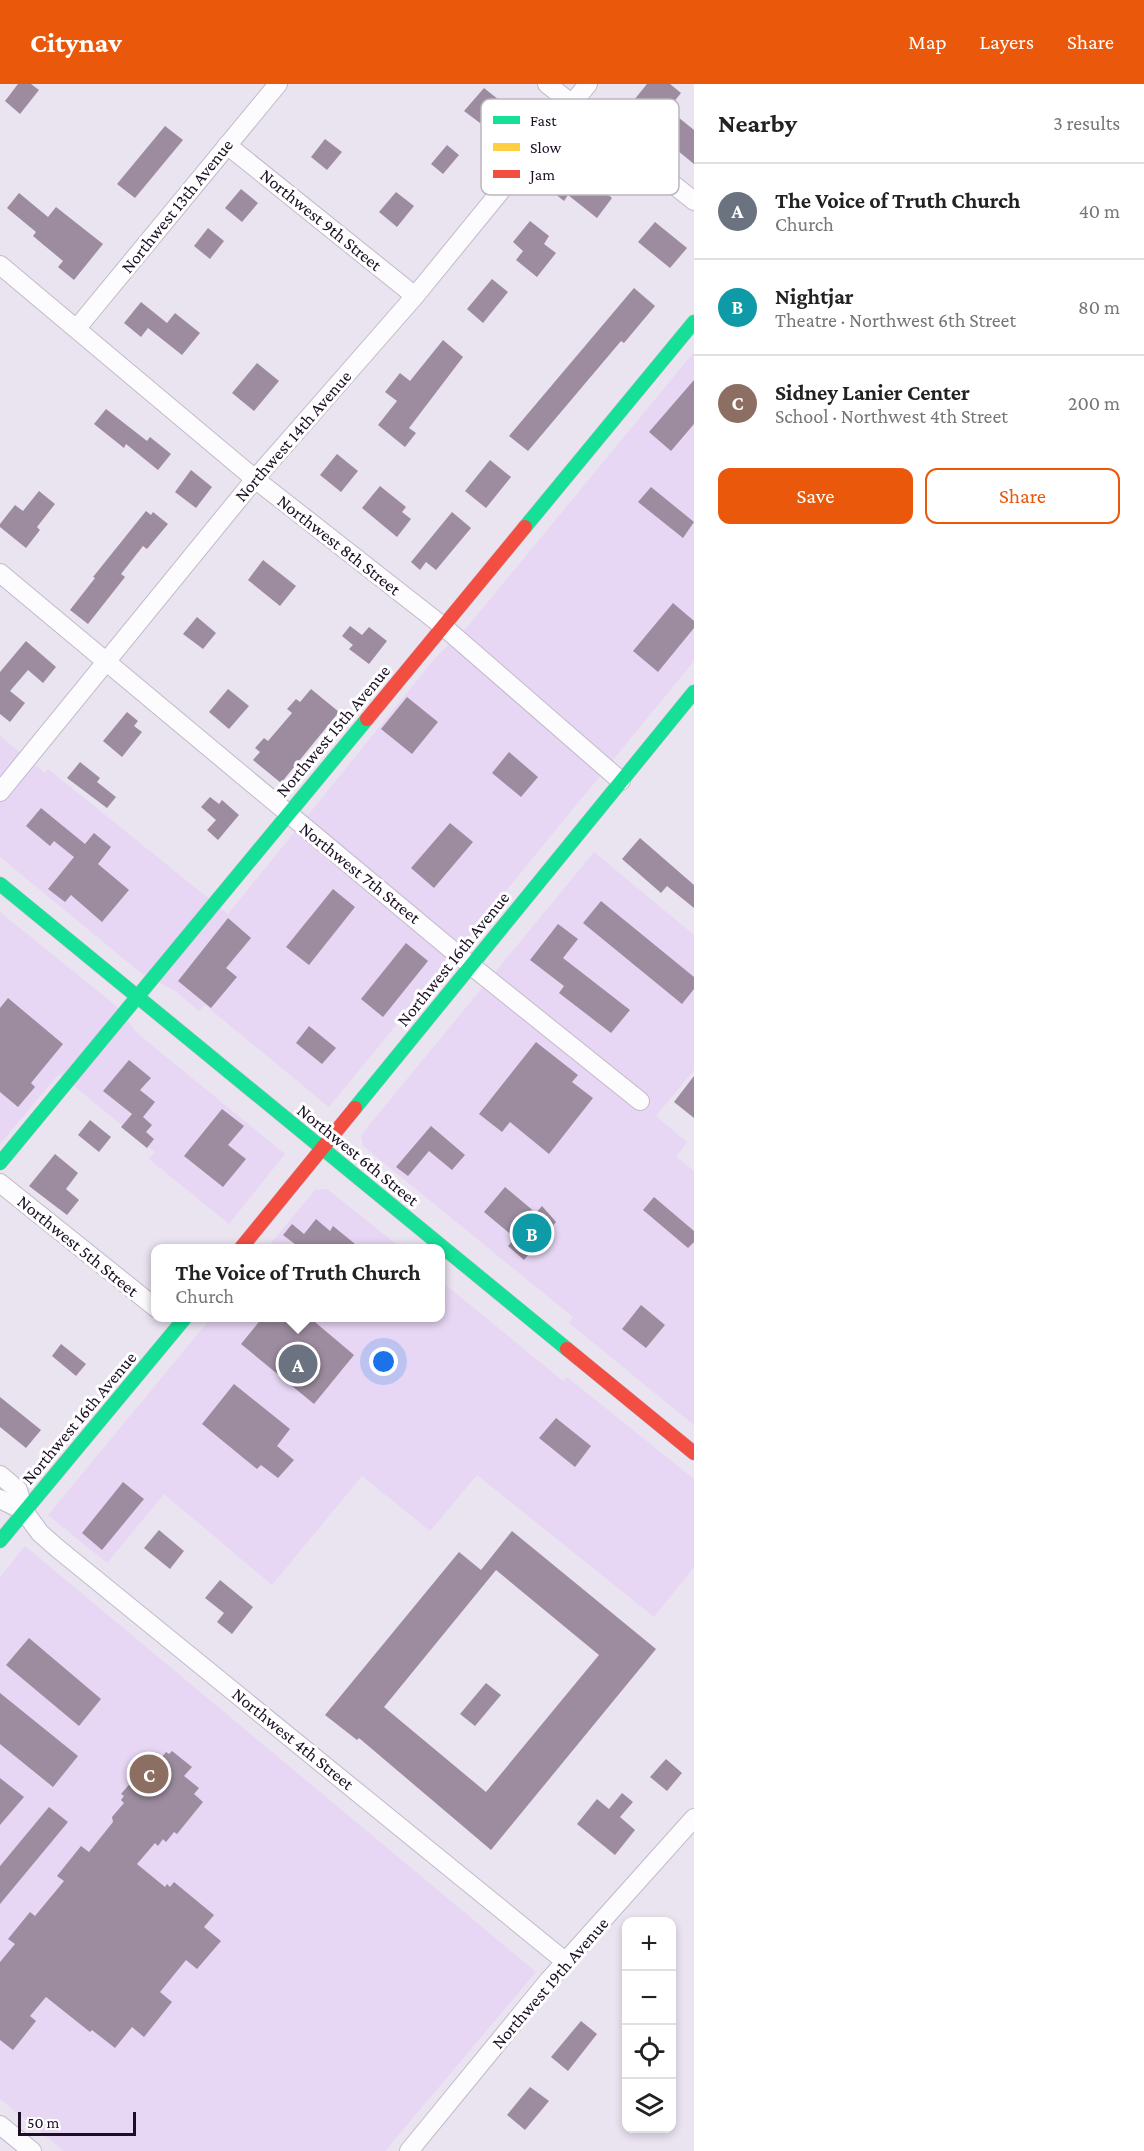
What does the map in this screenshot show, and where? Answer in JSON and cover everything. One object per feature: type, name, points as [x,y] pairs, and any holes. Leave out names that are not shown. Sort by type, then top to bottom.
[{"type":"street","name":"Northwest 13th Avenue","points":[[77,328],[278,84]]},
{"type":"street","points":[[548,84],[566,99]]},
{"type":"street","name":"Northwest 14th Avenue","points":[[576,99],[588,84]]},
{"type":"street","name":"Northwest 9th Street","points":[[227,145],[415,296]]},
{"type":"street","points":[[679,189],[694,201]]},
{"type":"street","name":"Northwest 14th Avenue","points":[[0,792],[255,478],[415,296],[498,195]]},
{"type":"street","name":"Northwest 8th Street","points":[[0,265],[255,478],[444,627],[621,781]]},
{"type":"street","name":"Northwest 15th Avenue","points":[[0,1163],[694,322]]},
{"type":"street","name":"Northwest 7th Street","points":[[0,573],[472,966],[640,1101]]},
{"type":"street","name":"Northwest 16th Avenue","points":[[244,1244],[694,693]]},
{"type":"street","name":"Northwest 6th Street","points":[[0,884],[439,1244]]},
{"type":"street","name":"Northwest 5th Street","points":[[0,1183],[151,1304]]},
{"type":"street","name":"Northwest 6th Street","points":[[445,1249],[694,1453]]},
{"type":"street","name":"Northwest 16th Avenue","points":[[0,1541],[175,1322]]},
{"type":"street","name":"Northwest 4th Street","points":[[0,1475],[18,1490],[24,1511],[40,1533],[57,1548],[566,1962]]},
{"type":"street","name":"Northwest 4th Street","points":[[0,1499],[24,1511]]},
{"type":"street","name":"Northwest 19th Avenue","points":[[409,2151],[566,1962],[694,1818]]},
{"type":"street","points":[[0,2125],[32,2151]]},
{"type":"shaded area","points":[[694,352],[694,661],[329,1107],[205,1005],[199,1011],[175,991],[141,973],[0,857],[0,736],[45,773],[48,769],[228,914],[436,657],[468,626]]},
{"type":"shaded area","points":[[594,852],[694,935],[694,1070],[656,1116],[687,1142],[676,1157],[694,1171],[694,1425],[569,1323],[573,1317],[363,1146],[361,1135]]},
{"type":"shaded area","points":[[0,912],[115,1005],[138,1034],[285,1154],[229,1224],[149,1159],[155,1152],[59,1074],[0,1144]]},
{"type":"shaded area","points":[[327,1189],[396,1244],[270,1244],[315,1190]]},
{"type":"shaded area","points":[[445,1284],[563,1381],[567,1377],[694,1479],[694,1567],[654,1617],[477,1475],[430,1531],[362,1476],[272,1585],[164,1494],[107,1563],[48,1515],[208,1322],[445,1322]]},
{"type":"shaded area","points":[[25,1546],[536,1972],[385,2151],[64,2151],[0,2099],[0,1577]]},
{"type":"building","points":[[18,84],[31,84],[39,90],[20,114],[5,101]]},
{"type":"building","points":[[647,84],[670,84],[681,93],[676,99],[635,99]]},
{"type":"building","points":[[484,88],[498,99],[481,99],[480,123],[464,111]]},
{"type":"building","points":[[679,118],[694,130],[694,164],[679,152]]},
{"type":"building","points":[[165,126],[183,140],[135,198],[117,184]]},
{"type":"building","points":[[325,139],[342,152],[327,170],[311,157]]},
{"type":"building","points":[[447,145],[459,155],[443,174],[431,164]]},
{"type":"building","points":[[241,189],[258,203],[242,222],[225,208]]},
{"type":"building","points":[[396,192],[414,206],[397,227],[379,212]]},
{"type":"building","points":[[19,193],[48,217],[56,207],[103,244],[74,280],[58,267],[63,261],[33,236],[36,232],[7,208]]},
{"type":"building","points":[[556,195],[568,195],[564,201]]},
{"type":"building","points":[[568,195],[608,195],[612,198],[597,218]]},
{"type":"building","points":[[530,221],[549,236],[544,244],[556,253],[537,277],[516,260],[523,251],[513,242]]},
{"type":"building","points":[[655,222],[687,248],[670,268],[638,242]]},
{"type":"building","points":[[208,228],[224,241],[210,259],[194,246]]},
{"type":"building","points":[[492,279],[508,292],[483,323],[467,309]]},
{"type":"building","points":[[634,288],[655,306],[624,343],[621,341],[528,451],[509,436]]},
{"type":"building","points":[[141,302],[167,323],[175,313],[200,333],[182,355],[148,328],[141,337],[124,323]]},
{"type":"building","points":[[443,340],[463,357],[409,428],[416,433],[405,447],[378,425],[397,401],[385,392],[400,373],[410,381]]},
{"type":"building","points":[[257,363],[279,381],[254,411],[232,393]]},
{"type":"building","points":[[694,380],[694,424],[671,451],[649,432]]},
{"type":"building","points":[[106,409],[147,441],[150,437],[171,454],[158,470],[126,444],[124,448],[94,424]]},
{"type":"building","points":[[337,454],[358,471],[341,492],[320,475]]},
{"type":"building","points":[[490,460],[511,477],[486,508],[465,491]]},
{"type":"building","points":[[191,470],[212,487],[196,508],[175,492]]},
{"type":"building","points":[[380,486],[406,507],[402,512],[411,519],[397,537],[362,508]]},
{"type":"building","points":[[651,487],[694,522],[683,538],[638,502]]},
{"type":"building","points":[[39,491],[55,504],[37,527],[40,530],[26,548],[0,527],[0,524],[15,505],[23,511]]},
{"type":"building","points":[[146,511],[151,515],[153,512],[168,524],[147,549],[143,546],[121,574],[125,577],[88,624],[70,610],[95,578],[93,577]]},
{"type":"building","points":[[452,512],[471,528],[436,570],[426,562],[420,570],[411,562]]},
{"type":"building","points":[[263,560],[296,586],[280,606],[248,580]]},
{"type":"building","points":[[673,603],[694,621],[694,628],[658,672],[633,651]]},
{"type":"building","points":[[197,617],[216,633],[203,649],[183,634]]},
{"type":"building","points":[[350,626],[362,635],[369,627],[387,641],[369,664],[349,649],[353,645],[342,636]]},
{"type":"building","points":[[26,641],[56,667],[43,683],[28,670],[10,691],[25,703],[10,722],[0,714],[0,672]]},
{"type":"building","points":[[228,689],[249,706],[229,729],[209,712]]},
{"type":"building","points":[[311,689],[339,712],[281,783],[253,760],[260,752],[255,748],[264,738],[268,741],[292,713],[287,709],[296,699],[300,702]]},
{"type":"building","points":[[407,697],[438,722],[412,754],[381,729]]},
{"type":"building","points":[[127,712],[138,721],[134,726],[142,732],[122,757],[103,741]]},
{"type":"building","points":[[509,752],[538,777],[521,797],[492,773]]},
{"type":"building","points":[[80,762],[100,778],[97,782],[116,797],[107,808],[67,778]]},
{"type":"building","points":[[210,797],[219,804],[222,800],[239,815],[218,840],[207,830],[216,820],[201,807]]},
{"type":"building","points":[[41,808],[85,844],[94,833],[111,847],[98,864],[129,890],[102,922],[71,895],[65,902],[48,889],[74,857],[54,841],[50,846],[26,826]]},
{"type":"building","points":[[450,823],[473,842],[434,888],[411,868]]},
{"type":"building","points":[[640,838],[694,885],[694,908],[667,886],[661,893],[622,859]]},
{"type":"building","points":[[333,889],[355,907],[309,965],[286,947]]},
{"type":"building","points":[[601,901],[694,977],[694,989],[682,1004],[583,923]]},
{"type":"building","points":[[228,918],[251,938],[226,968],[237,977],[211,1008],[178,981]]},
{"type":"building","points":[[558,924],[578,939],[563,958],[630,1010],[611,1033],[559,993],[564,986],[530,960]]},
{"type":"building","points":[[406,943],[428,961],[383,1017],[361,999]]},
{"type":"building","points":[[8,998],[63,1044],[31,1083],[35,1087],[18,1107],[0,1092],[0,1008]]},
{"type":"building","points":[[309,1026],[336,1048],[322,1064],[296,1043]]},
{"type":"building","points":[[536,1042],[578,1075],[572,1082],[593,1098],[549,1154],[510,1122],[502,1132],[479,1114]]},
{"type":"building","points":[[129,1060],[151,1078],[140,1090],[155,1102],[143,1117],[152,1125],[146,1132],[154,1139],[147,1148],[121,1127],[132,1114],[103,1091]]},
{"type":"building","points":[[694,1076],[694,1118],[674,1102]]},
{"type":"building","points":[[222,1109],[244,1126],[228,1145],[246,1159],[223,1187],[184,1156]]},
{"type":"building","points":[[90,1120],[111,1137],[99,1152],[78,1135]]},
{"type":"building","points":[[431,1126],[465,1155],[452,1170],[429,1151],[408,1176],[396,1167]]},
{"type":"building","points":[[55,1154],[78,1173],[66,1189],[79,1200],[67,1215],[29,1186]]},
{"type":"building","points":[[505,1187],[536,1213],[542,1206],[556,1222],[524,1260],[508,1246],[515,1238],[484,1212]]},
{"type":"building","points":[[654,1197],[694,1231],[694,1242],[688,1248],[643,1210]]},
{"type":"building","points":[[316,1219],[330,1231],[333,1226],[355,1244],[295,1244],[283,1235],[292,1224],[304,1234]]},
{"type":"building","points":[[641,1305],[665,1325],[646,1348],[622,1329]]},
{"type":"building","points":[[259,1322],[315,1322],[354,1355],[314,1404],[241,1344]]},
{"type":"building","points":[[61,1344],[86,1364],[76,1376],[52,1356]]},
{"type":"building","points":[[234,1384],[290,1429],[277,1446],[294,1460],[278,1478],[261,1465],[257,1469],[202,1424]]},
{"type":"building","points":[[0,1397],[41,1430],[26,1448],[0,1427]]},
{"type":"building","points":[[556,1418],[591,1446],[575,1467],[539,1438]]},
{"type":"building","points":[[123,1482],[144,1499],[102,1550],[82,1533]]},
{"type":"building","points":[[159,1530],[184,1551],[170,1569],[144,1548]]},
{"type":"building","points":[[512,1531],[656,1649],[491,1850],[359,1738],[357,1740],[325,1715],[459,1552],[481,1570]],"holes":[[[496,1570],[599,1655],[486,1792],[384,1707]]]},
{"type":"building","points":[[220,1580],[253,1607],[232,1634],[217,1622],[224,1613],[205,1598]]},
{"type":"building","points":[[29,1638],[101,1699],[79,1726],[6,1665]]},
{"type":"building","points":[[486,1683],[501,1695],[475,1726],[460,1714]]},
{"type":"building","points":[[0,1693],[78,1756],[53,1787],[0,1744]]},
{"type":"building","points":[[172,1751],[192,1767],[184,1776],[199,1788],[194,1794],[203,1802],[177,1834],[174,1832],[166,1842],[163,1839],[158,1846],[155,1843],[137,1864],[165,1887],[167,1884],[170,1887],[174,1882],[214,1915],[204,1927],[221,1941],[197,1969],[186,1960],[160,1992],[172,2002],[144,2037],[132,2027],[115,2048],[92,2030],[90,2032],[46,1997],[30,2016],[36,2021],[13,2050],[0,2040],[0,1962],[15,1944],[8,1939],[30,1912],[35,1916],[64,1881],[57,1876],[81,1846],[89,1852],[113,1822],[112,1817],[124,1803],[121,1800],[124,1796],[121,1794],[146,1765],[148,1767],[151,1764],[154,1767],[166,1752],[169,1754]]},
{"type":"building","points":[[666,1759],[682,1773],[667,1791],[650,1777]]},
{"type":"building","points":[[0,1778],[24,1797],[0,1825]]},
{"type":"building","points":[[622,1793],[633,1802],[620,1817],[635,1830],[615,1855],[577,1824],[597,1799],[609,1809]]},
{"type":"building","points":[[49,1807],[68,1822],[0,1904],[0,1866]]},
{"type":"building","points":[[581,2021],[597,2034],[568,2071],[551,2057]]},
{"type":"building","points":[[530,2087],[549,2101],[525,2130],[507,2115]]},
{"type":"traffic: fast","points":[[525,527],[694,322]]},
{"type":"traffic: fast","points":[[355,1108],[694,692]]},
{"type":"traffic: fast","points":[[0,1163],[367,719]]},
{"type":"traffic: fast","points":[[0,884],[439,1244]]},
{"type":"traffic: fast","points":[[445,1249],[567,1349]]},
{"type":"traffic: fast","points":[[0,1541],[182,1322]]},
{"type":"traffic: jam","points":[[367,719],[525,527]]},
{"type":"traffic: jam","points":[[244,1244],[355,1108]]},
{"type":"traffic: jam","points":[[567,1349],[694,1453]]},
{"type":"place","name":"Nightjar","points":[[532,1233]]},
{"type":"place","name":"The Voice of Truth Church","points":[[298,1364]]},
{"type":"place","name":"Sidney Lanier Center","points":[[149,1774]]}]
